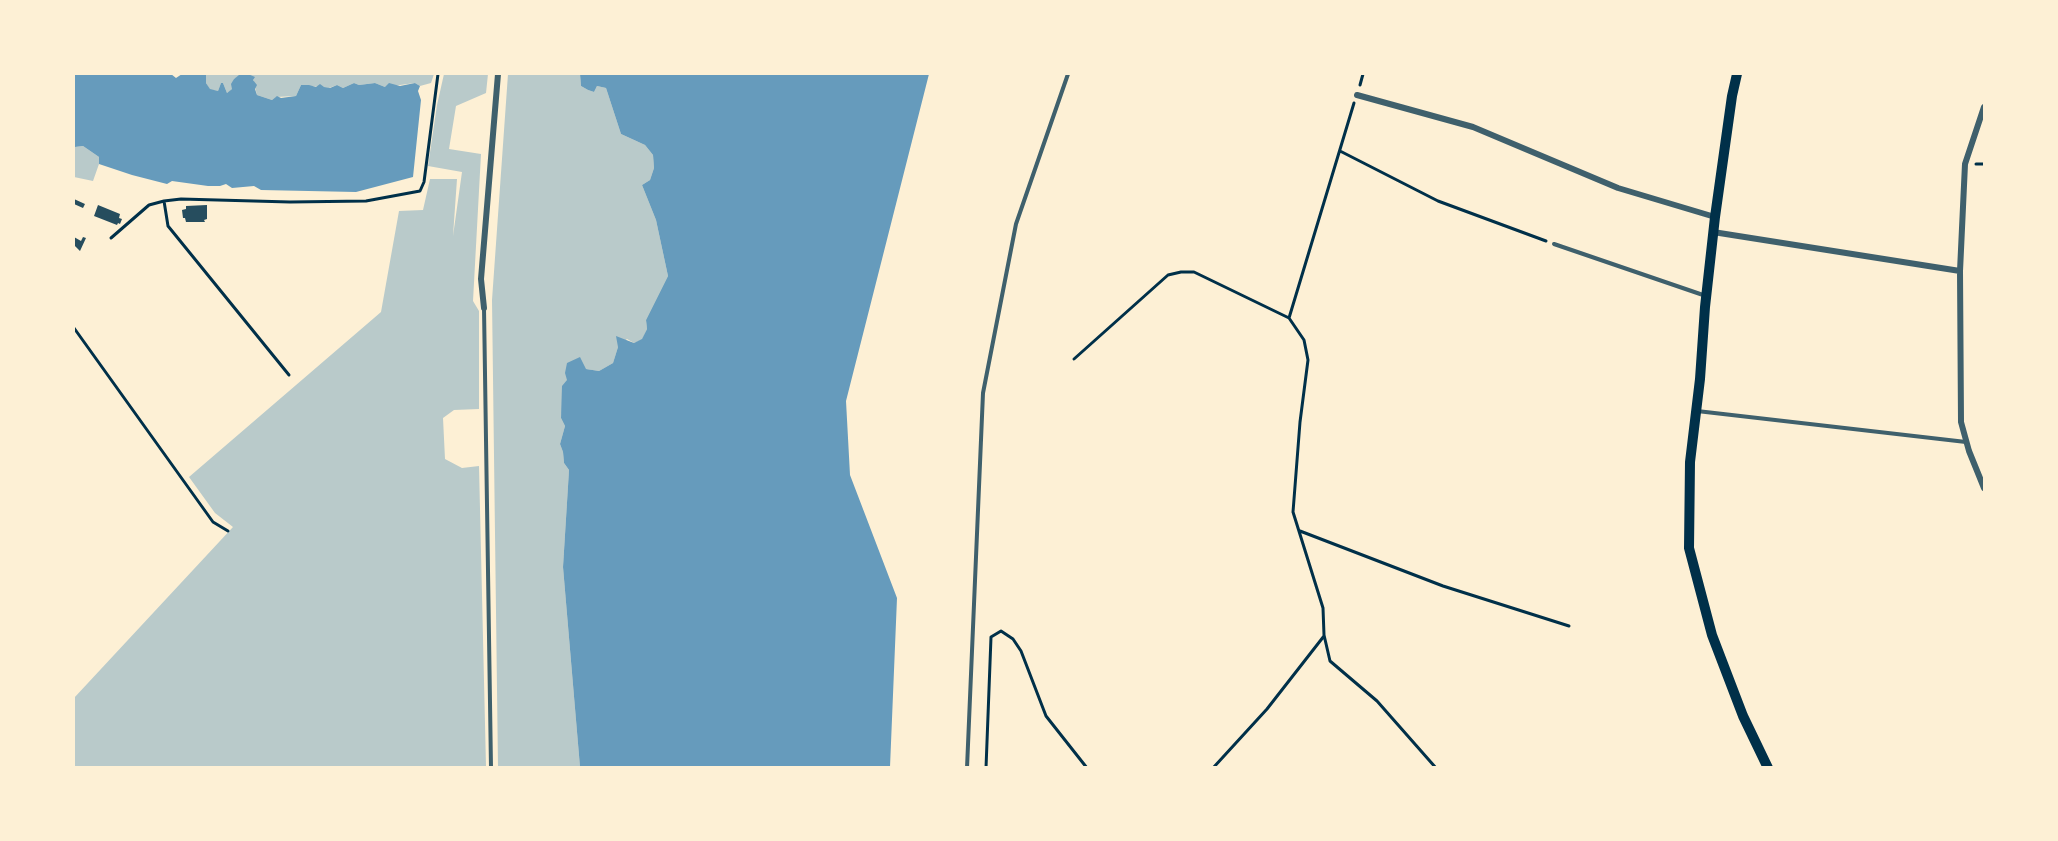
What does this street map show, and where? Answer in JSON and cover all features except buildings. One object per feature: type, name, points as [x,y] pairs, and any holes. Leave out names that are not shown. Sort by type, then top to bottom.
[{"type":"main road","points":[[1737,74],[1715,217],[1706,296],[1690,462],[1689,548],[1712,635],[1743,716],[1768,768]]},
{"type":"street","points":[[484,308],[481,279],[498,74]]},
{"type":"street","points":[[1357,95],[1473,127],[1618,188],[1715,217]]},
{"type":"street","points":[[1984,107],[1965,164],[1960,271],[1961,422],[1984,488]]},
{"type":"street","points":[[1713,232],[1960,271]]},
{"type":"lane","points":[[967,768],[983,393],[1016,224],[1068,74]]},
{"type":"lane","points":[[1554,244],[1706,296]]},
{"type":"lane","points":[[484,308],[491,768]]},
{"type":"lane","points":[[1696,411],[1967,442]]},
{"type":"path","points":[[111,238],[149,205],[164,201],[182,199],[290,202],[366,201],[420,190],[424,182],[438,74]]},
{"type":"path","points":[[1289,318],[1363,74]]},
{"type":"path","points":[[1340,151],[1438,201],[1554,244]]},
{"type":"path","points":[[164,201],[168,226],[289,375]]},
{"type":"path","points":[[1074,359],[1168,275],[1181,272],[1194,272],[1289,318],[1304,340],[1308,360],[1300,422],[1293,512],[1323,608],[1324,635],[1330,662],[1377,701],[1436,768]]},
{"type":"path","points":[[74,328],[213,522],[228,531]]},
{"type":"path","points":[[1299,530],[1443,586],[1569,626]]},
{"type":"path","points":[[986,768],[991,637],[1001,631],[1012,639],[1020,651],[1046,716],[1087,768]]},
{"type":"path","points":[[1213,768],[1267,709],[1324,635]]},
{"type":"shaded area","points":[[206,74],[434,74],[431,83],[420,86],[415,83],[385,87],[375,83],[359,85],[354,83],[343,88],[337,85],[329,88],[301,85],[296,96],[276,97],[272,100],[257,95],[253,79],[238,77],[234,79],[232,89],[227,93],[223,83],[218,91],[210,90],[206,83]]},
{"type":"shaded area","points":[[444,74],[488,74],[486,93],[456,106],[449,149],[481,154],[473,301],[479,311],[479,409],[454,410],[443,418],[445,459],[462,468],[479,466],[486,767],[74,767],[74,698],[233,527],[215,513],[189,477],[381,312],[399,211],[423,210],[430,179],[457,179],[453,236],[462,172],[428,166]]},
{"type":"shaded area","points":[[508,74],[580,74],[581,86],[588,90],[594,92],[597,86],[606,88],[621,134],[645,145],[653,155],[654,168],[650,180],[642,185],[656,220],[668,276],[646,320],[647,329],[642,340],[634,343],[627,339],[618,347],[613,363],[599,371],[586,369],[567,380],[561,418],[565,426],[560,444],[564,463],[569,470],[563,567],[580,767],[498,767],[492,300]]},
{"type":"shaded area","points":[[83,146],[99,157],[93,181],[74,177],[74,149]]},
{"type":"water","points":[[74,74],[171,74],[176,78],[182,74],[206,74],[206,83],[210,89],[218,91],[223,83],[227,93],[232,89],[231,84],[234,79],[239,75],[248,74],[255,77],[253,80],[257,85],[255,89],[257,95],[272,100],[277,96],[281,98],[296,96],[301,85],[316,87],[320,84],[330,88],[337,85],[343,88],[354,83],[359,85],[375,83],[385,87],[389,83],[400,86],[415,83],[420,86],[418,91],[421,100],[413,177],[356,192],[261,190],[254,186],[232,188],[226,184],[208,186],[172,181],[167,184],[132,175],[99,164],[99,157],[83,146],[74,149]]},
{"type":"water","points":[[580,74],[929,74],[846,401],[850,475],[897,598],[890,767],[580,767],[563,567],[569,470],[564,463],[560,444],[565,426],[561,418],[562,386],[567,380],[565,373],[567,363],[580,357],[586,369],[599,371],[613,363],[618,347],[616,336],[634,343],[642,339],[647,329],[646,320],[668,276],[656,220],[642,185],[650,180],[654,168],[653,155],[645,145],[621,134],[606,88],[597,86],[594,92],[588,90],[581,86]]}]
